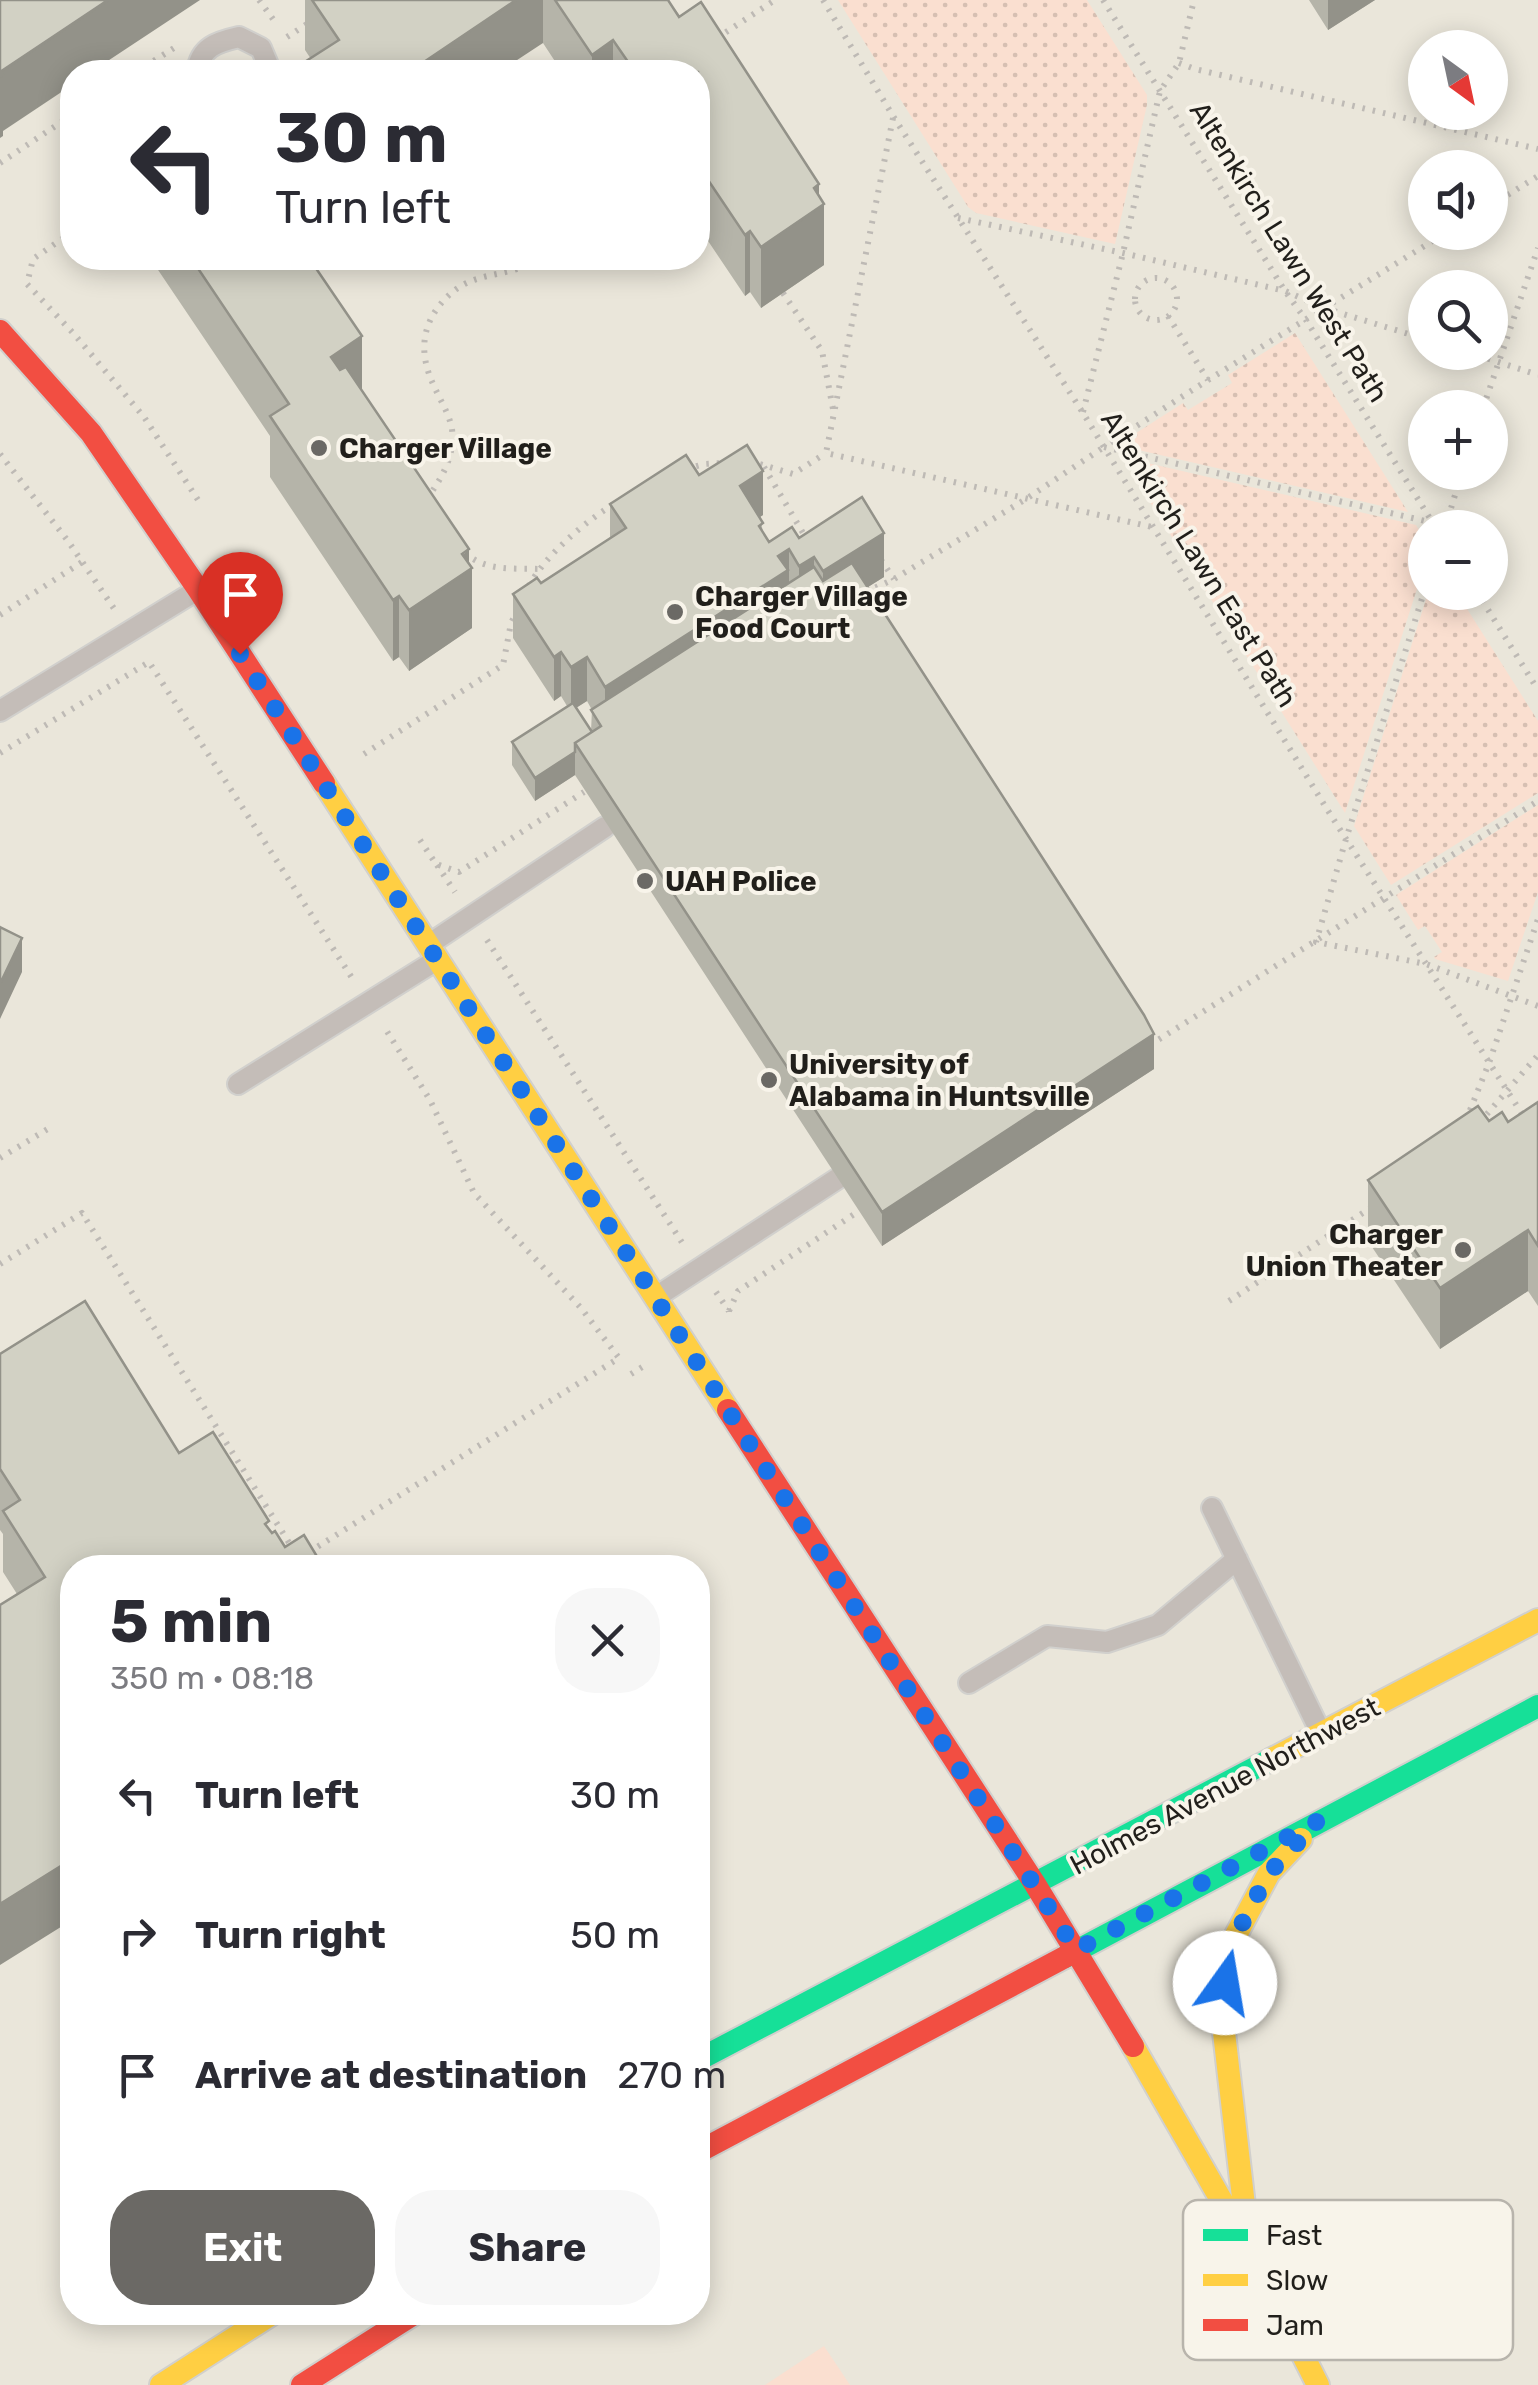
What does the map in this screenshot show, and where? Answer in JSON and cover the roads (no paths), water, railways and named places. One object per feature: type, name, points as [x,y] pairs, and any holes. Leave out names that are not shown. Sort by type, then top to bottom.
[{"type":"main road","points":[[0,330],[91,433],[198,589],[1035,1884],[1222,2200]]},
{"type":"main road","name":"Holmes Avenue Northwest","points":[[710,2054],[1538,1620]]},
{"type":"main road","points":[[710,2146],[1538,1706]]},
{"type":"main road","points":[[1244,2200],[1222,2015],[1228,1950],[1269,1873],[1318,1821]]},
{"type":"main road","points":[[161,2385],[254,2325]]},
{"type":"main road","points":[[302,2385],[397,2325]]},
{"type":"main road","points":[[1307,2360],[1318,2385]]},
{"type":"lane","points":[[200,60],[214,42],[239,37],[261,48],[266,60]]},
{"type":"lane","points":[[0,710],[198,589]]},
{"type":"lane","points":[[238,1084],[368,1003],[472,916],[606,826]]},
{"type":"lane","points":[[654,1298],[837,1179]]},
{"type":"lane","points":[[1212,1508],[1322,1735]]},
{"type":"lane","points":[[969,1683],[1047,1636],[1107,1642],[1158,1625],[1237,1560]]},
{"type":"place","name":"Charger Village","points":[[319,448]]},
{"type":"place","name":"Charger Village Food Court","points":[[675,612]]},
{"type":"place","name":"UAH Police","points":[[645,881]]},
{"type":"place","name":"University of Alabama in Huntsville","points":[[769,1080]]},
{"type":"place","name":"Charger Union Theater","points":[[1463,1250]]}]
